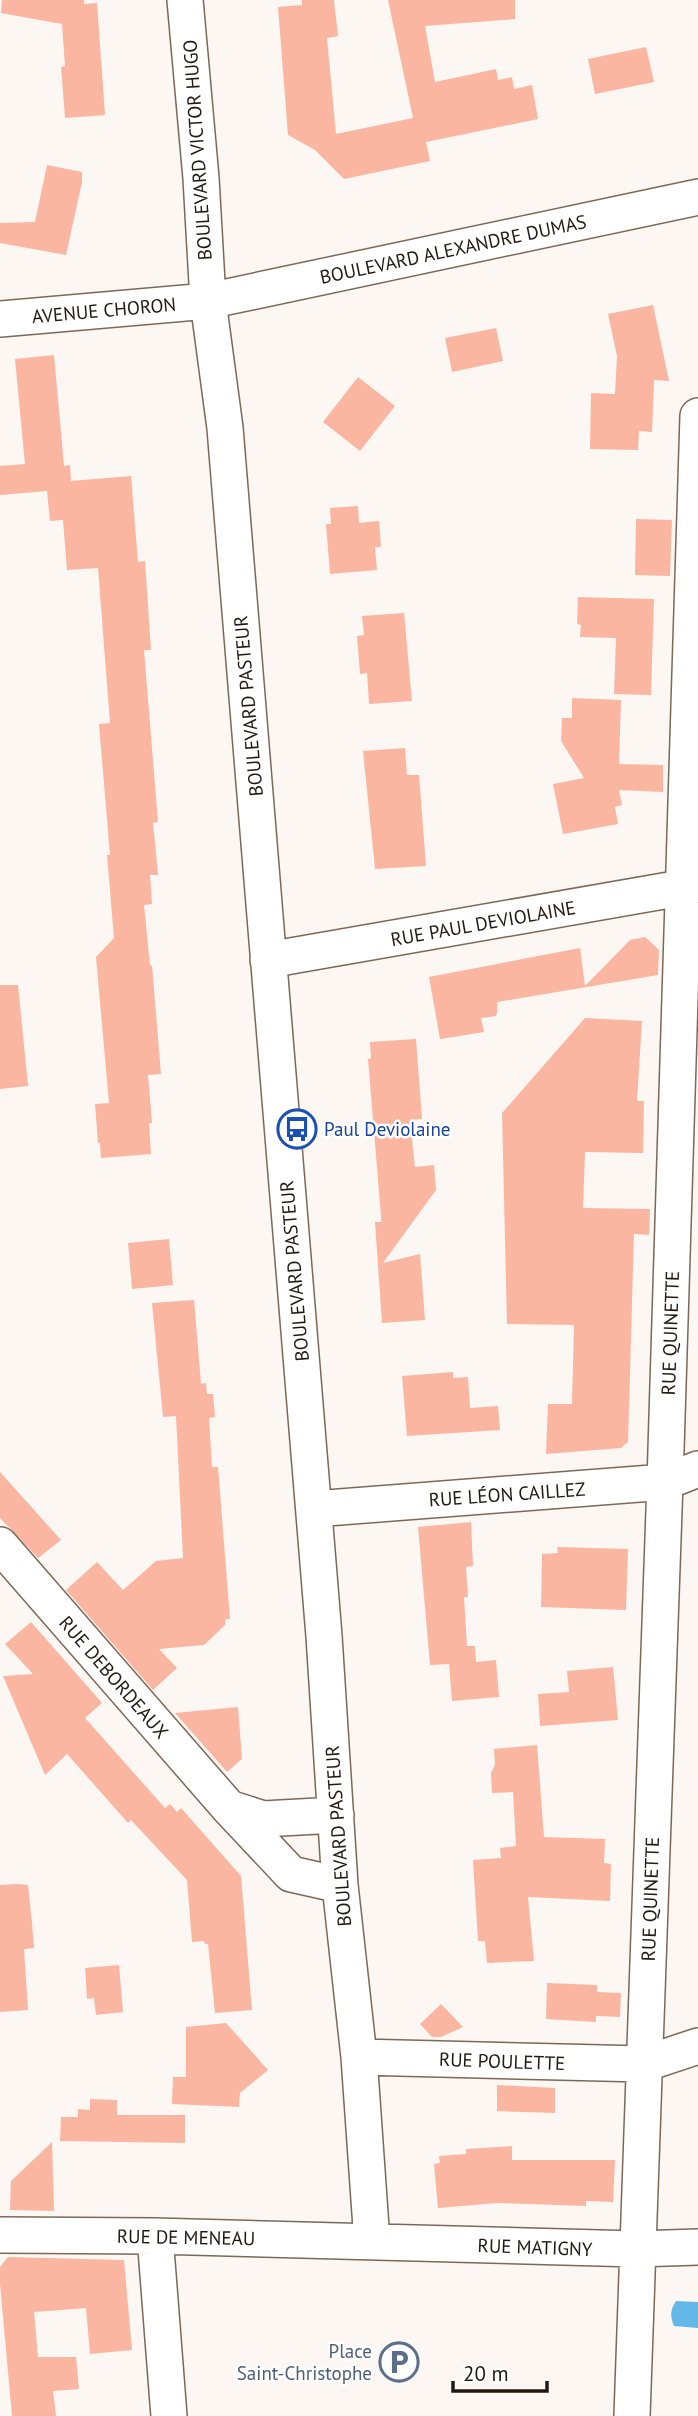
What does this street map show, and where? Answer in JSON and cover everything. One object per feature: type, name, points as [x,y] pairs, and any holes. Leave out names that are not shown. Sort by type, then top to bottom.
[{"type":"street","name":"BOULEVARD VICTOR HUGO","points":[[185,0],[201,178],[208,301]]},
{"type":"street","name":"BOULEVARD ALEXANDRE DUMAS","points":[[208,301],[698,197]]},
{"type":"street","name":"AVENUE CHORON","points":[[0,319],[208,301]]},
{"type":"street","name":"BOULEVARD PASTEUR","points":[[208,301],[225,428],[314,1508],[340,1885],[359,2057],[372,2242]]},
{"type":"street","name":"RUE QUINETTE","points":[[637,2249],[665,1482],[691,886],[698,416]]},
{"type":"street","name":"RUE PAUL DEVIOLAINE","points":[[268,960],[691,886]]},
{"type":"street","name":"RUE LÉON CAILLEZ","points":[[314,1508],[665,1482],[698,1469]]},
{"type":"street","name":"RUE DEBORDEAUX","points":[[0,1545],[229,1808],[291,1874],[340,1885]]},
{"type":"street","points":[[229,1808],[263,1819],[336,1815]]},
{"type":"street","name":"RUE POULETTE","points":[[359,2057],[644,2064],[698,2046]]},
{"type":"street","name":"RUE DE MENEAU","points":[[0,2235],[372,2242]]},
{"type":"street","points":[[155,2236],[169,2416]]},
{"type":"street","name":"RUE MATIGNY","points":[[372,2242],[637,2249],[698,2247]]},
{"type":"street","points":[[632,2416],[637,2249]]},
{"type":"water","points":[[676,2301],[698,2302],[698,2328],[674,2326],[671,2313]]},
{"type":"building","points":[[2,0],[84,0],[84,4],[97,3],[105,115],[65,118],[61,67],[65,66],[62,24],[1,13]]},
{"type":"building","points":[[302,0],[334,0],[338,36],[327,38],[336,134],[413,118],[388,0],[515,0],[515,19],[425,26],[435,82],[496,69],[498,80],[512,77],[514,89],[532,85],[538,119],[426,142],[430,161],[344,179],[315,150],[288,135],[278,7],[302,5]]},
{"type":"building","points":[[646,47],[654,82],[595,94],[588,59]]},
{"type":"building","points":[[47,165],[82,172],[66,255],[0,243],[0,223],[35,222]]},
{"type":"building","points":[[653,305],[669,381],[654,380],[652,432],[639,431],[638,450],[590,449],[591,393],[615,394],[617,356],[608,314]]},
{"type":"building","points":[[496,328],[503,361],[452,372],[445,338]]},
{"type":"building","points":[[54,355],[64,466],[70,465],[71,481],[131,476],[138,562],[145,561],[151,650],[144,650],[158,822],[153,823],[158,875],[150,875],[152,904],[144,905],[161,1074],[148,1075],[152,1123],[149,1123],[151,1154],[101,1158],[98,1143],[95,1104],[109,1103],[96,957],[114,938],[99,724],[110,723],[98,568],[67,570],[63,520],[50,521],[47,491],[0,495],[0,466],[25,464],[15,359]]},
{"type":"building","points":[[358,377],[395,406],[360,451],[323,422]]},
{"type":"building","points":[[358,506],[359,523],[379,521],[381,547],[375,547],[377,570],[330,574],[326,524],[331,524],[330,508]]},
{"type":"building","points":[[636,519],[672,520],[670,576],[635,575]]},
{"type":"building","points":[[578,597],[654,599],[651,695],[614,694],[616,638],[580,637],[581,625],[577,624]]},
{"type":"building","points":[[404,613],[412,701],[369,704],[367,673],[360,674],[357,636],[364,635],[362,616]]},
{"type":"building","points":[[572,698],[621,700],[619,764],[663,765],[663,792],[619,790],[622,805],[615,807],[618,824],[563,834],[553,784],[584,778],[561,741],[562,718],[572,718]]},
{"type":"building","points":[[405,748],[407,775],[419,775],[426,866],[375,869],[363,751]]},
{"type":"building","points":[[645,937],[659,950],[658,975],[497,1002],[496,1016],[481,1018],[484,1032],[440,1039],[429,977],[580,948],[585,986],[630,940]]},
{"type":"building","points":[[0,985],[18,985],[28,1086],[0,1089]]},
{"type":"building","points":[[585,1018],[642,1021],[637,1101],[644,1101],[643,1153],[585,1152],[583,1208],[650,1209],[649,1235],[634,1234],[628,1442],[621,1448],[546,1454],[548,1404],[572,1404],[574,1325],[507,1324],[502,1113]]},
{"type":"building","points":[[416,1039],[422,1119],[410,1120],[415,1167],[434,1165],[436,1190],[383,1263],[420,1254],[425,1320],[382,1323],[375,1222],[381,1222],[381,1216],[368,1059],[371,1058],[370,1042]]},
{"type":"building","points":[[169,1239],[173,1285],[132,1289],[128,1243]]},
{"type":"building","points":[[194,1300],[201,1384],[206,1383],[207,1394],[213,1394],[215,1417],[209,1418],[212,1467],[218,1467],[230,1619],[225,1619],[225,1625],[204,1645],[159,1649],[177,1668],[153,1690],[66,1590],[97,1562],[123,1590],[156,1561],[183,1558],[176,1416],[163,1417],[152,1303]]},
{"type":"building","points":[[453,1372],[453,1378],[468,1377],[470,1408],[498,1406],[500,1430],[407,1436],[402,1376]]},
{"type":"building","points":[[0,1472],[61,1540],[38,1558],[0,1518]]},
{"type":"building","points":[[471,1522],[473,1566],[466,1567],[468,1597],[464,1597],[467,1646],[475,1646],[476,1662],[496,1660],[499,1697],[452,1701],[449,1664],[430,1665],[418,1527]]},
{"type":"building","points":[[557,1547],[628,1549],[626,1610],[541,1607],[542,1554],[558,1553]]},
{"type":"building","points":[[31,1622],[102,1703],[85,1718],[165,1808],[170,1804],[177,1812],[181,1808],[241,1876],[252,2010],[215,2013],[208,1944],[204,1941],[192,1942],[187,1880],[131,1820],[128,1823],[67,1754],[45,1775],[3,1676],[33,1674],[5,1644]]},
{"type":"building","points":[[613,1667],[618,1720],[540,1726],[538,1694],[569,1692],[567,1671]]},
{"type":"building","points":[[238,1707],[242,1759],[227,1772],[175,1713]]},
{"type":"building","points":[[537,1745],[544,1837],[605,1839],[604,1863],[611,1864],[610,1901],[528,1897],[534,1961],[487,1963],[485,1941],[478,1941],[473,1860],[501,1858],[500,1848],[516,1846],[513,1792],[492,1793],[494,1749]]},
{"type":"building","points":[[0,1885],[28,1885],[32,1923],[34,1948],[24,1949],[28,2010],[0,2012]]},
{"type":"building","points":[[119,1965],[123,2012],[96,2015],[94,1998],[87,1999],[85,1968]]},
{"type":"building","points":[[547,1983],[597,1985],[597,1992],[621,1993],[620,2017],[596,2016],[596,2022],[546,2019]]},
{"type":"building","points":[[441,2004],[463,2027],[441,2037],[432,2037],[420,2024]]},
{"type":"building","points":[[226,2023],[268,2070],[240,2093],[239,2107],[172,2104],[173,2077],[186,2077],[186,2027]]},
{"type":"building","points":[[497,2085],[555,2088],[555,2113],[497,2111]]},
{"type":"building","points":[[90,2099],[117,2100],[117,2115],[185,2115],[185,2143],[60,2141],[61,2117],[78,2117],[78,2109],[90,2110]]},
{"type":"building","points":[[52,2142],[54,2211],[10,2210],[11,2181]]},
{"type":"building","points":[[512,2146],[512,2160],[615,2160],[613,2202],[586,2201],[586,2206],[497,2203],[438,2208],[434,2164],[440,2163],[439,2156],[466,2154],[466,2149]]},
{"type":"building","points":[[8,2257],[124,2260],[132,2350],[90,2354],[86,2308],[34,2312],[38,2357],[76,2357],[79,2389],[53,2391],[56,2416],[12,2416],[0,2284],[0,2267]]},
{"type":"place","name":"Paul Deviolaine","points":[[297,1129]]},
{"type":"place","name":"Place Saint-Christophe","points":[[399,2362]]}]
